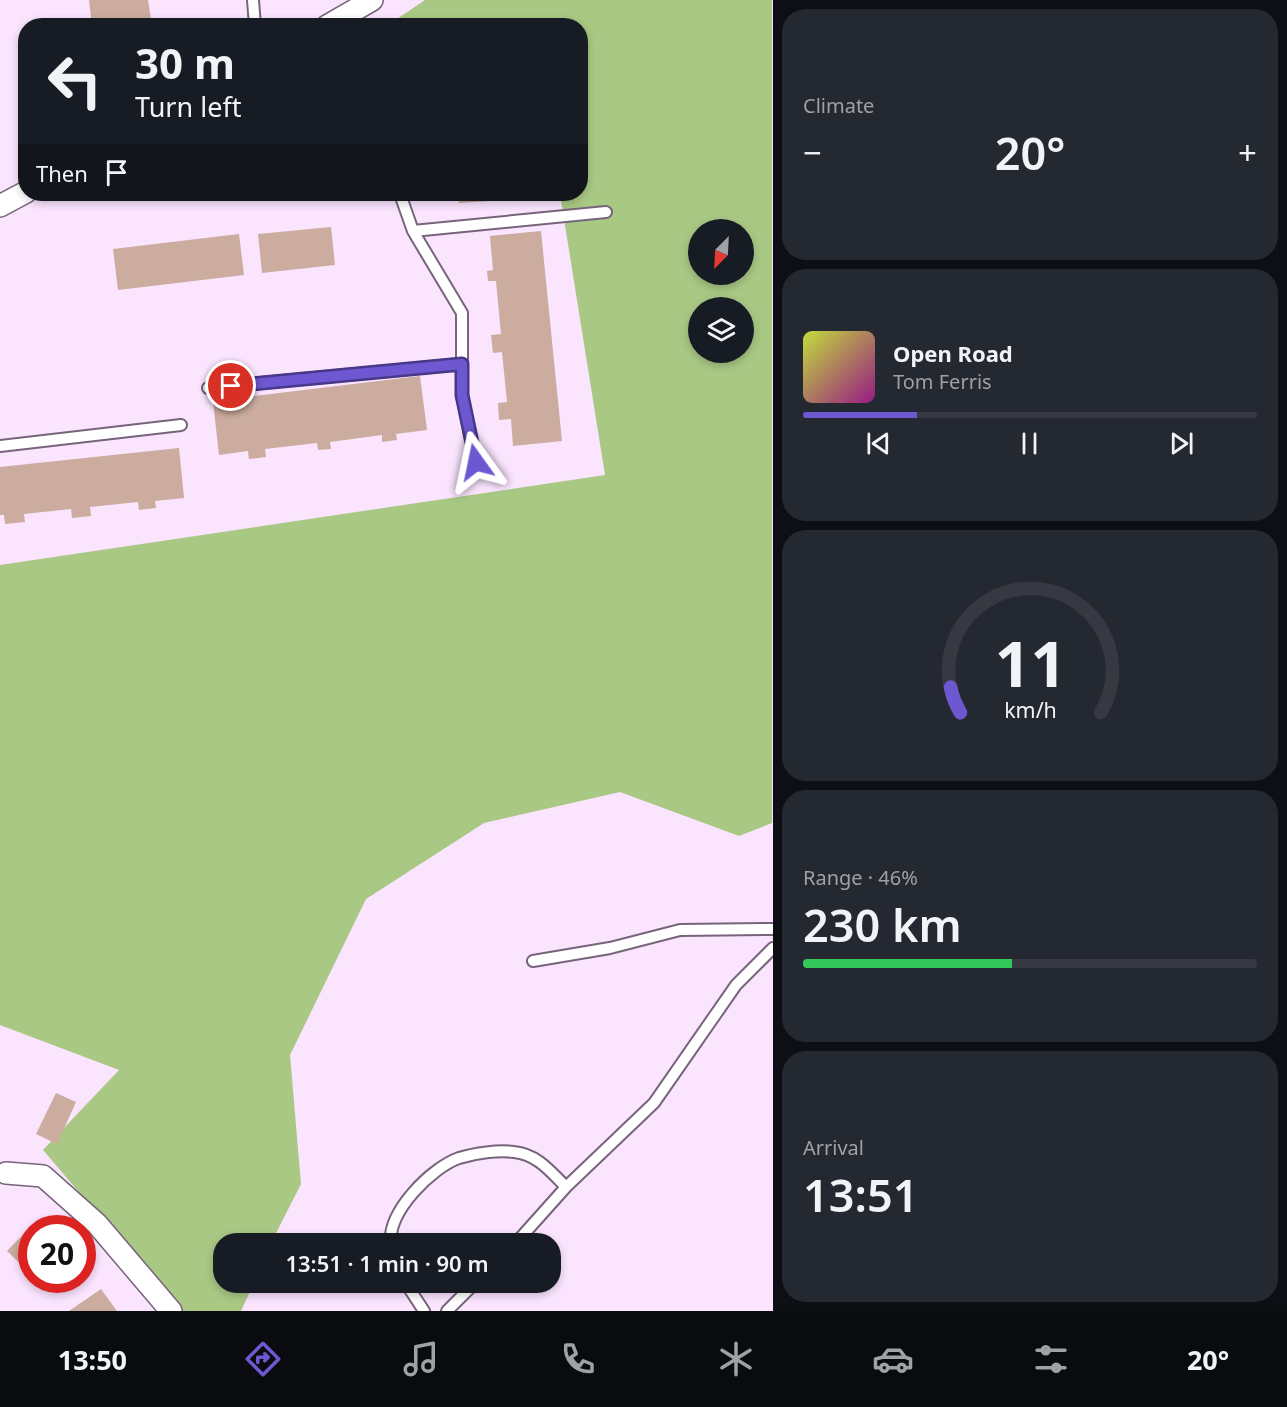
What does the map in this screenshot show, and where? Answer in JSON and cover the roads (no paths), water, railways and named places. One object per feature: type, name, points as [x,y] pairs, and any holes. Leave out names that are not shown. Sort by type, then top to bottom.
[{"type":"street","points":[[344,18],[372,0]]},
{"type":"street","points":[[0,206],[18,196]]},
{"type":"street","points":[[6,1173],[43,1176],[97,1224],[171,1311]]},
{"type":"lane","points":[[253,0],[254,18]]},
{"type":"lane","points":[[402,201],[413,231],[462,313],[462,395],[476,462]]},
{"type":"lane","points":[[413,231],[606,212]]},
{"type":"lane","points":[[208,388],[462,364]]},
{"type":"lane","points":[[0,446],[181,425]]},
{"type":"lane","points":[[534,961],[610,948],[680,930],[772,928]]},
{"type":"lane","points":[[525,1233],[566,1187],[654,1103],[736,985],[772,948]]},
{"type":"lane","points":[[393,1233],[396,1213],[429,1177],[459,1159],[492,1152],[516,1152],[540,1161],[566,1187]]},
{"type":"lane","points":[[412,1293],[424,1311]]},
{"type":"lane","points":[[447,1311],[465,1293]]}]
